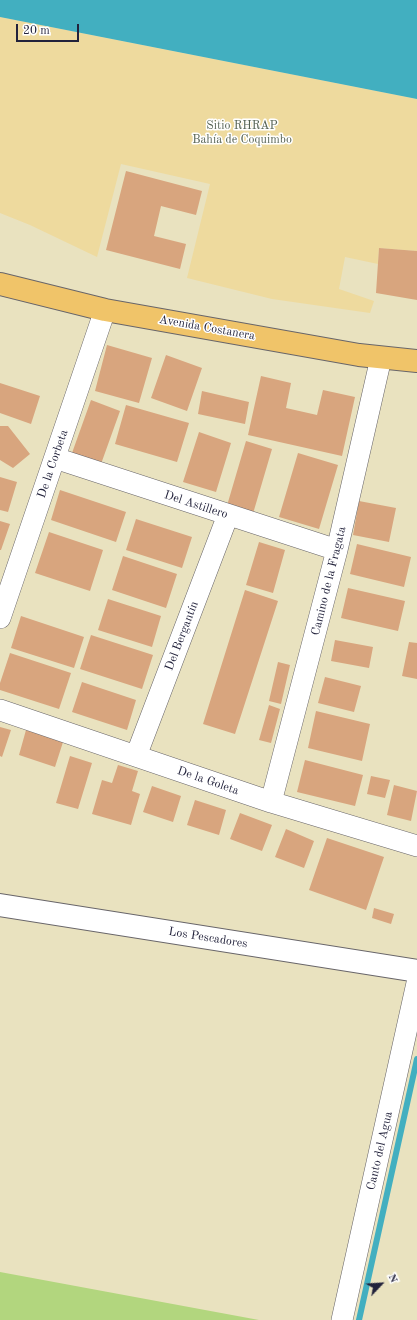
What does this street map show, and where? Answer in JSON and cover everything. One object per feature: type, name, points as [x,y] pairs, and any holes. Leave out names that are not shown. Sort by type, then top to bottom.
[{"type":"main road","name":"Avenida Costanera","points":[[0,284],[105,310],[381,358],[417,361]]},
{"type":"street","name":"De la Corbeta","points":[[0,618],[105,310]]},
{"type":"street","name":"Camino de la Fragata","points":[[271,802],[337,550],[381,358]]},
{"type":"street","name":"Del Astillero","points":[[55,458],[228,516],[337,550]]},
{"type":"street","name":"Del Bergantín","points":[[136,756],[228,516]]},
{"type":"street","name":"De la Goleta","points":[[0,710],[271,802],[417,846]]},
{"type":"street","name":"Los Pescadores","points":[[0,905],[417,970]]},
{"type":"street","name":"Canto del Agua","points":[[342,1320],[417,983]]},
{"type":"green space","points":[[0,1272],[259,1320],[0,1320]]},
{"type":"sand","name":"Sitio RHRAP Bahía de Coquimbo","points":[[0,17],[417,99],[417,251],[379,248],[378,264],[345,257],[339,289],[374,301],[370,313],[272,299],[187,278],[210,184],[121,164],[97,257],[30,225],[0,213]]},
{"type":"water","points":[[0,0],[417,0],[417,99],[0,17]]},
{"type":"building","points":[[126,171],[202,191],[196,215],[161,206],[154,236],[186,244],[180,269],[106,250]]},
{"type":"building","points":[[379,248],[417,251],[417,300],[376,293]]},
{"type":"building","points":[[107,345],[152,358],[139,403],[95,391]]},
{"type":"building","points":[[166,355],[202,368],[187,411],[151,398]]},
{"type":"building","points":[[261,376],[291,383],[286,408],[317,415],[323,390],[355,397],[342,456],[248,435]]},
{"type":"building","points":[[0,383],[40,396],[31,424],[0,413]]},
{"type":"building","points":[[202,391],[249,402],[245,424],[198,414]]},
{"type":"building","points":[[91,400],[120,411],[101,464],[72,453]]},
{"type":"building","points":[[126,405],[189,423],[177,462],[115,444]]},
{"type":"building","points":[[0,426],[8,426],[30,454],[13,468],[0,460]]},
{"type":"building","points":[[199,432],[231,443],[216,492],[183,482]]},
{"type":"building","points":[[246,441],[272,449],[252,517],[226,509]]},
{"type":"building","points":[[298,453],[338,465],[319,529],[279,517]]},
{"type":"building","points":[[0,477],[17,482],[8,512],[0,510]]},
{"type":"building","points":[[60,490],[126,512],[116,542],[51,520]]},
{"type":"building","points":[[359,501],[396,508],[389,542],[353,535]]},
{"type":"building","points":[[136,519],[192,537],[182,568],[126,550]]},
{"type":"building","points":[[0,521],[10,524],[1,550],[0,550]]},
{"type":"building","points":[[49,532],[103,550],[90,591],[35,573]]},
{"type":"building","points":[[259,542],[285,550],[273,593],[246,585]]},
{"type":"building","points":[[357,544],[411,557],[404,587],[350,574]]},
{"type":"building","points":[[123,556],[177,574],[166,608],[112,590]]},
{"type":"building","points":[[348,588],[405,601],[398,631],[341,618]]},
{"type":"building","points":[[245,590],[278,601],[235,734],[203,724]]},
{"type":"building","points":[[108,599],[161,616],[152,647],[98,630]]},
{"type":"building","points":[[21,616],[84,637],[74,668],[11,648]]},
{"type":"building","points":[[91,635],[153,655],[142,689],[80,669]]},
{"type":"building","points":[[335,640],[373,647],[369,668],[331,661]]},
{"type":"building","points":[[409,642],[417,643],[417,679],[402,676]]},
{"type":"building","points":[[10,653],[71,673],[59,709],[0,690],[0,683]]},
{"type":"building","points":[[278,662],[290,665],[281,704],[269,701]]},
{"type":"building","points":[[325,677],[361,686],[354,712],[318,703]]},
{"type":"building","points":[[82,682],[136,700],[127,730],[72,712]]},
{"type":"building","points":[[269,705],[280,709],[271,743],[259,740]]},
{"type":"building","points":[[316,711],[370,724],[362,761],[308,748]]},
{"type":"building","points":[[0,727],[11,730],[2,757],[0,756]]},
{"type":"building","points":[[26,730],[63,742],[55,767],[19,755]]},
{"type":"building","points":[[70,756],[92,763],[78,809],[56,803]]},
{"type":"building","points":[[305,760],[363,775],[355,806],[297,792]]},
{"type":"building","points":[[118,765],[138,771],[132,791],[140,794],[131,825],[92,814],[102,780],[112,783]]},
{"type":"building","points":[[371,776],[390,780],[385,798],[367,794]]},
{"type":"building","points":[[394,785],[417,791],[411,821],[387,815]]},
{"type":"building","points":[[152,786],[181,796],[173,822],[143,812]]},
{"type":"building","points":[[195,800],[226,810],[219,835],[187,825]]},
{"type":"building","points":[[240,813],[272,825],[262,851],[230,839]]},
{"type":"building","points":[[286,829],[314,841],[304,868],[275,857]]},
{"type":"building","points":[[327,838],[384,857],[366,910],[309,890]]},
{"type":"building","points":[[374,908],[394,914],[391,924],[372,918]]},
{"type":"waterway","points":[[359,1320],[417,1059]]}]
